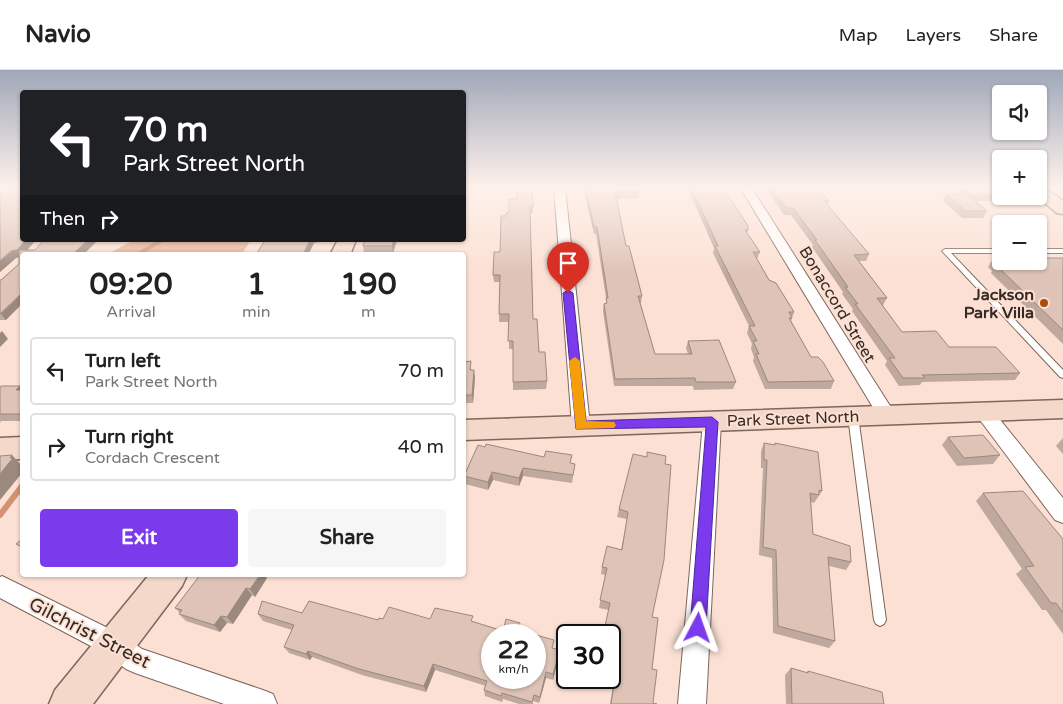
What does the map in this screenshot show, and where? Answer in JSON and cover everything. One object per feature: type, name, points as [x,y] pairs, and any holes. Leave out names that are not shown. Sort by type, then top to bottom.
[{"type":"street","points":[[562,217],[581,426]]},
{"type":"street","name":"Bonaccord Street","points":[[763,217],[886,414]]},
{"type":"street","name":"Park Street North","points":[[466,430],[1063,409]]},
{"type":"street","points":[[983,411],[1063,514]]},
{"type":"street","points":[[692,704],[712,422]]},
{"type":"street","points":[[0,449],[20,448]]},
{"type":"street","points":[[69,704],[168,577]]},
{"type":"street","name":"Gilchrist Street","points":[[2,588],[115,645],[135,660],[263,704]]},
{"type":"lane","points":[[992,251],[944,251],[1063,374]]},
{"type":"lane","points":[[1047,251],[1063,252]]},
{"type":"lane","points":[[853,416],[880,620]]},
{"type":"shaded area","points":[[130,242],[250,242],[243,252],[112,252]]},
{"type":"building","points":[[0,217],[20,217],[20,242],[24,242],[17,250],[11,251],[0,261]]},
{"type":"building","points":[[501,217],[530,217],[533,319],[537,319],[539,352],[545,352],[547,381],[513,382],[513,341],[508,341],[509,314],[499,314],[500,275],[493,275],[494,252],[500,252]]},
{"type":"building","points":[[592,217],[620,217],[626,246],[629,246],[642,296],[638,296],[655,354],[692,354],[688,341],[719,340],[736,382],[696,382],[695,378],[615,379],[604,304],[607,303],[606,298],[608,298],[597,227],[594,227]]},
{"type":"building","points":[[705,217],[742,217],[748,226],[748,230],[745,230],[760,252],[753,252],[769,280],[776,283],[794,312],[789,312],[792,318],[789,318],[811,357],[818,357],[823,362],[834,381],[768,382],[756,354],[759,354],[753,341],[757,341],[749,326],[755,326],[715,246],[718,246]]},
{"type":"building","points":[[799,217],[837,217],[869,254],[854,255],[887,298],[877,298],[902,332],[936,331],[949,347],[996,347],[1020,373],[922,375],[925,378],[903,378],[889,358],[895,358],[855,304],[858,304],[815,240],[817,240]]},
{"type":"building","points":[[42,242],[86,242],[75,252],[20,252],[20,295],[0,314],[0,280],[19,264],[19,250],[35,250]]},
{"type":"building","points":[[264,242],[309,242],[304,252],[258,252]]},
{"type":"building","points":[[364,242],[393,242],[392,246],[363,246]]},
{"type":"building","name":"Jackson Park Villa","points":[[1047,258],[1063,258],[1063,330],[1001,270],[1047,270]]},
{"type":"building","points":[[471,361],[470,370],[474,370],[472,395],[466,395],[466,362]]},
{"type":"building","points":[[20,386],[16,390],[20,390],[20,414],[0,414],[0,387]]},
{"type":"building","points":[[983,435],[1000,455],[964,458],[948,437]]},
{"type":"building","points":[[764,443],[775,445],[775,443],[818,452],[822,491],[819,490],[819,495],[810,493],[813,534],[850,546],[851,562],[828,557],[835,641],[778,626],[776,550],[763,547],[767,460],[764,460]]},
{"type":"building","points":[[486,444],[544,457],[546,451],[572,455],[570,463],[575,464],[573,475],[523,468],[519,478],[492,472],[488,482],[466,476],[466,472],[478,445],[485,447]]},
{"type":"building","points":[[647,452],[666,456],[665,464],[671,465],[664,560],[652,617],[658,618],[652,669],[657,670],[653,703],[657,704],[611,704],[613,689],[621,689],[621,624],[605,624],[610,603],[600,600],[607,568],[602,567],[607,546],[622,550],[628,512],[619,509],[633,454],[647,457]]},
{"type":"building","points":[[12,455],[10,458],[13,458],[0,474],[0,456]]},
{"type":"building","points":[[1023,491],[1063,539],[1063,613],[1056,603],[1051,603],[1025,567],[1034,566],[983,493]]},
{"type":"building","points":[[198,577],[259,577],[250,589],[246,588],[227,617],[221,616],[214,625],[179,614],[182,610],[175,608]]},
{"type":"building","points":[[262,601],[302,613],[309,601],[378,620],[379,618],[383,619],[389,607],[430,619],[435,608],[473,616],[471,621],[481,624],[481,679],[433,664],[424,686],[359,669],[308,651],[306,654],[284,647],[294,625],[258,614]]},
{"type":"building","points":[[506,619],[520,624],[505,624]]},
{"type":"building","points":[[546,638],[554,640],[552,648],[556,649],[556,664],[553,674],[546,672]]},
{"type":"building","points":[[791,668],[882,692],[884,704],[792,704]]},
{"type":"building","points":[[542,689],[540,697],[534,695],[532,702],[502,693],[501,696],[484,690]]},
{"type":"waterway","points":[[142,252],[159,242]]},
{"type":"waterway","points":[[0,515],[20,489]]},
{"type":"slow traffic","points":[[575,361],[581,426],[610,425]]},
{"type":"place","name":"Jackson Park Villa","points":[[1044,303]]},
{"type":"route","points":[[568,293],[581,426],[712,422],[698,628]]}]
